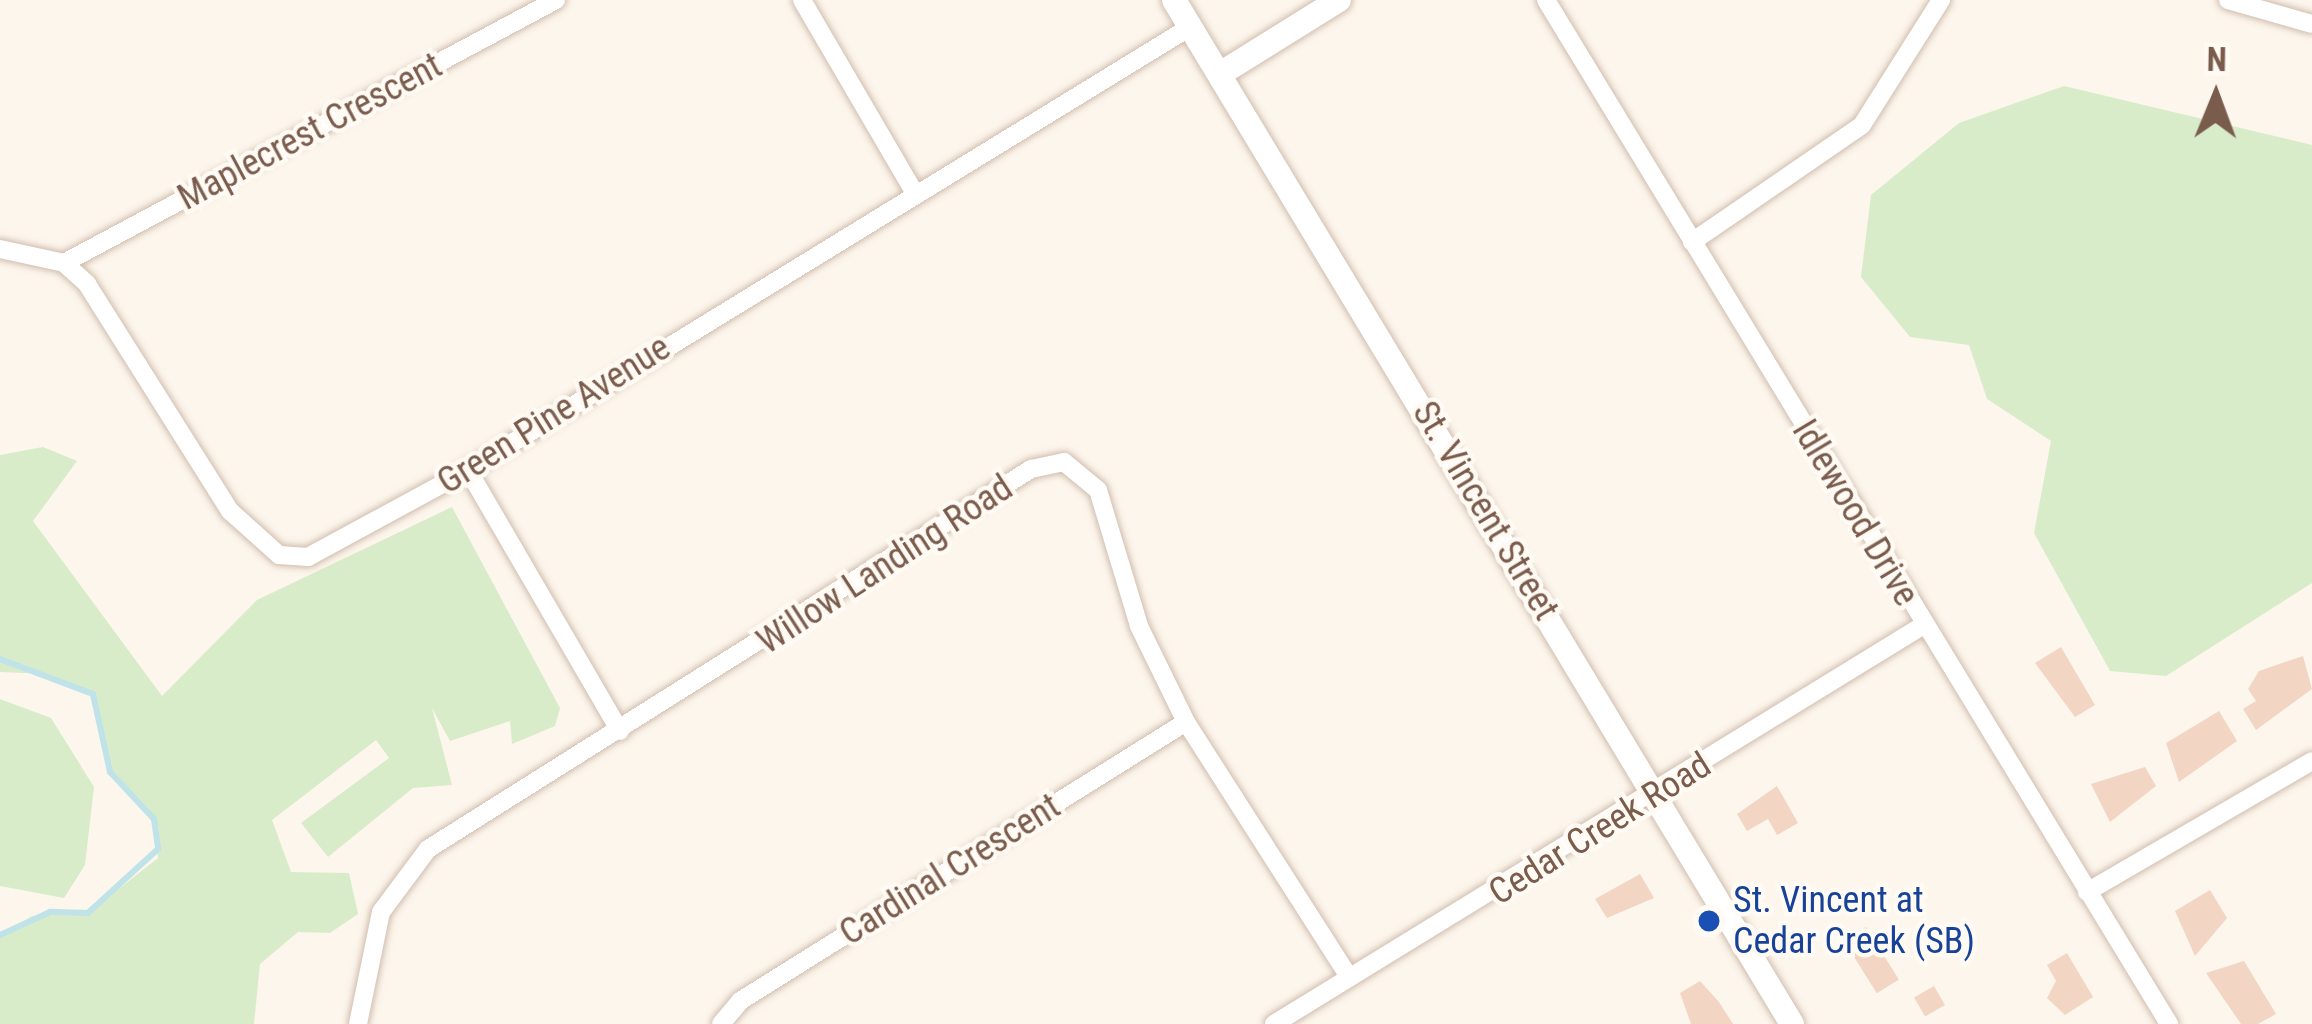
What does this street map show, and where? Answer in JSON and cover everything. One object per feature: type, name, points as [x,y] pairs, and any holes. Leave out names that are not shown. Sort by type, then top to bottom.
[{"type":"street","name":"Maplecrest Crescent","points":[[64,263],[556,0]]},
{"type":"street","points":[[802,0],[915,193]]},
{"type":"street","name":"St. Vincent Street","points":[[1174,0],[1792,1024]]},
{"type":"street","points":[[1220,74],[1340,0]]},
{"type":"street","name":"Idlewood Drive","points":[[1546,0],[1922,626],[2168,1024]]},
{"type":"street","points":[[1692,242],[1862,125],[1941,0]]},
{"type":"street","points":[[2228,0],[2312,24]]},
{"type":"street","name":"Green Pine Avenue","points":[[64,263],[230,511],[279,555],[353,539],[1190,27]]},
{"type":"street","points":[[0,249],[64,263]]},
{"type":"street","name":"Willow Landing Road","points":[[358,1024],[370,938],[409,868],[466,820],[620,731],[1031,469],[1064,462],[1098,490],[1139,626],[1186,722],[1349,977]]},
{"type":"street","points":[[468,470],[620,731]]},
{"type":"street","name":"Cedar Creek Road","points":[[1274,1024],[1656,794],[1922,626]]},
{"type":"street","name":"Cardinal Crescent","points":[[721,1024],[740,1000],[1186,722]]},
{"type":"street","points":[[2087,892],[2312,761]]},
{"type":"green space","points":[[2064,86],[2312,145],[2312,583],[2166,676],[2110,671],[2034,533],[2051,441],[1987,399],[1969,345],[1910,337],[1861,277],[1871,195],[1959,123]]},
{"type":"green space","points":[[43,447],[77,461],[33,521],[162,696],[257,600],[452,507],[560,708],[555,726],[512,744],[510,721],[450,741],[432,708],[452,785],[413,788],[328,857],[301,823],[389,758],[376,740],[272,820],[291,872],[349,873],[358,914],[330,933],[298,932],[260,964],[254,1024],[0,1024],[0,936],[32,916],[88,913],[158,858],[155,825],[110,772],[93,694],[48,674],[0,672],[0,455]]},
{"type":"green space","points":[[0,699],[51,718],[94,787],[85,865],[64,898],[0,886]]},
{"type":"building","points":[[2061,647],[2095,705],[2075,717],[2035,663]]},
{"type":"building","points":[[2303,656],[2312,689],[2256,730],[2243,709],[2256,701],[2248,689],[2259,671]]},
{"type":"building","points":[[2219,711],[2237,741],[2179,782],[2166,743]]},
{"type":"building","points":[[2145,767],[2156,786],[2110,822],[2091,784]]},
{"type":"building","points":[[1777,786],[1798,823],[1777,835],[1768,819],[1747,831],[1737,814]]},
{"type":"building","points":[[1640,874],[1654,898],[1607,918],[1595,899]]},
{"type":"building","points":[[2210,890],[2227,918],[2195,956],[2175,911]]},
{"type":"building","points":[[1866,927],[1899,980],[1877,993],[1844,941]]},
{"type":"building","points":[[2067,953],[2093,997],[2065,1015],[2047,998],[2056,981],[2047,965]]},
{"type":"building","points":[[2244,961],[2276,1014],[2258,1024],[2241,1024],[2206,973]]},
{"type":"building","points":[[1700,981],[1733,1024],[1691,1024],[1680,993]]},
{"type":"building","points":[[1934,986],[1945,1005],[1925,1017],[1914,998]]},
{"type":"waterway","points":[[0,659],[93,694],[110,772],[154,819],[158,849],[88,913],[50,912],[0,935]]},
{"type":"place","name":"St. Vincent at Cedar Creek (SB)","points":[[1709,921]]}]
